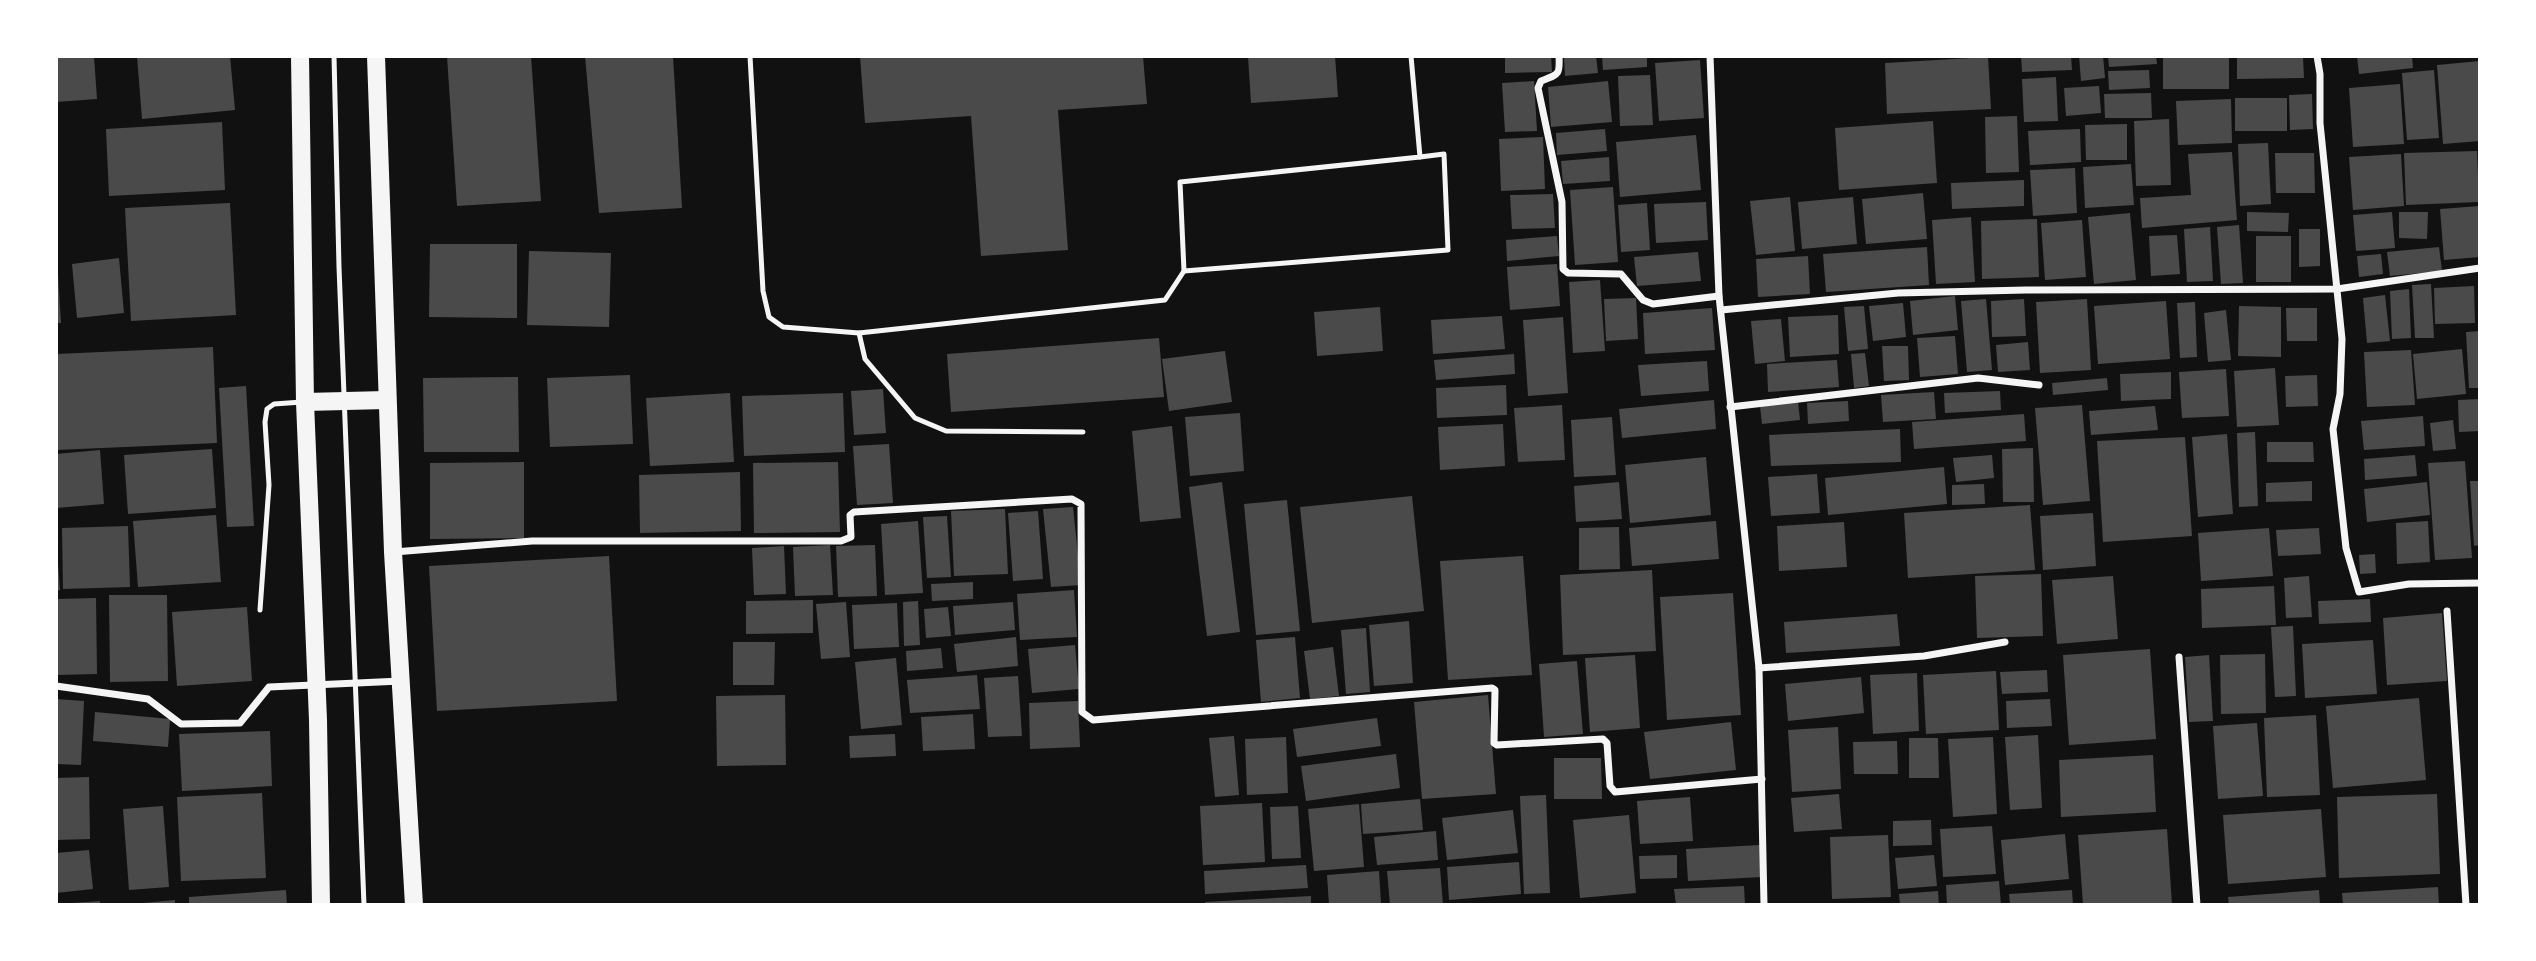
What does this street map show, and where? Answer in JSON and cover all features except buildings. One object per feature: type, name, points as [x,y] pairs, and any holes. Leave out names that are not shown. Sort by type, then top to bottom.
[{"type":"main road","points":[[300,56],[305,402],[317,685],[321,905]]},
{"type":"main road","points":[[376,56],[393,552],[414,905]]},
{"type":"main road","points":[[305,402],[387,400]]},
{"type":"street","points":[[1559,56],[1559,72],[1541,81],[1538,88],[1562,202],[1563,269],[1568,274],[1621,274],[1643,300],[1653,304],[1719,296]]},
{"type":"street","points":[[1710,56],[1719,296],[1759,668],[1763,905]]},
{"type":"street","points":[[2317,56],[2320,74],[2320,124],[2342,339],[2340,394],[2333,429],[2346,548],[2359,592],[2409,584],[2480,583]]},
{"type":"street","points":[[1721,310],[1898,293],[2039,289],[2337,289],[2480,268]]},
{"type":"street","points":[[1730,407],[1978,378],[2039,385]]},
{"type":"street","points":[[393,552],[532,541],[841,541],[851,537],[850,515],[854,512],[1072,499],[1081,504],[1082,712],[1093,720],[1492,688],[1496,690],[1494,743],[1497,745],[1603,739],[1607,743],[1610,786],[1615,792],[1762,779]]},
{"type":"street","points":[[2446,611],[2466,905]]},
{"type":"street","points":[[1759,668],[1924,656],[2005,642]]},
{"type":"street","points":[[2179,657],[2197,905]]},
{"type":"street","points":[[56,687],[148,699],[181,724],[240,723],[269,687],[401,681]]},
{"type":"lane","points":[[334,56],[339,267],[364,905]]},
{"type":"lane","points":[[750,56],[763,290],[769,317],[783,327],[859,333],[1165,300],[1184,271],[1180,182],[1444,154],[1448,250],[1184,271]]},
{"type":"lane","points":[[1411,56],[1420,157]]},
{"type":"lane","points":[[859,333],[865,359],[915,418],[946,431],[1083,432]]},
{"type":"lane","points":[[260,610],[269,485],[265,422],[267,409],[274,404],[305,402]]}]
